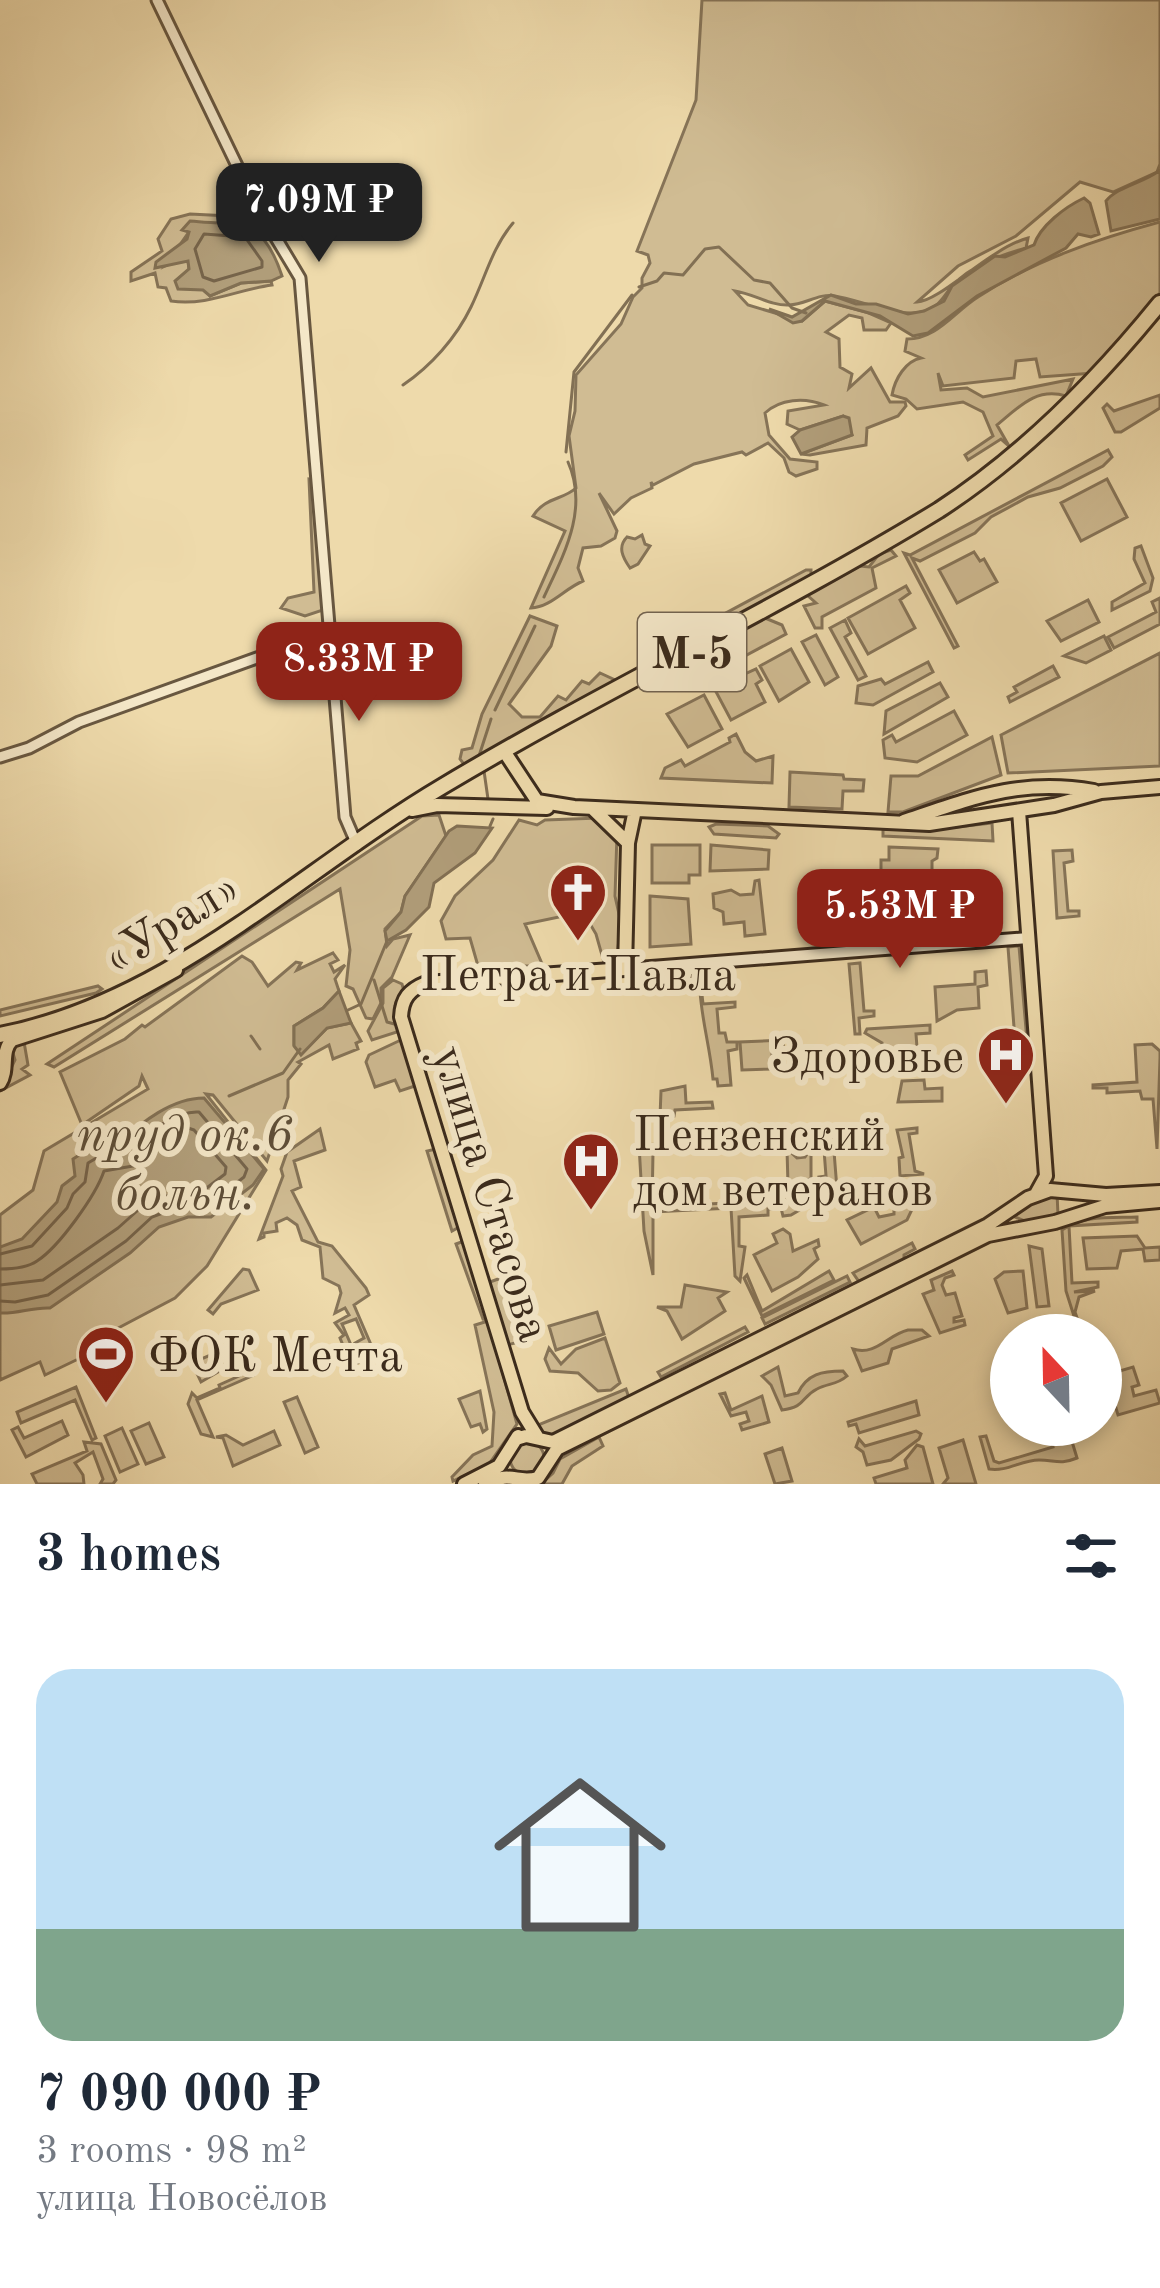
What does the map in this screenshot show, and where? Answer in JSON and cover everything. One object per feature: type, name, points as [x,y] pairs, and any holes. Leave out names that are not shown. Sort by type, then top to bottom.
[{"type":"highway","name":"М-5","points":[[361,841],[442,789],[892,540],[991,477],[1088,391],[1160,306]]},
{"type":"highway","name":"М-5","points":[[507,755],[892,540]]},
{"type":"highway","name":"М-5","points":[[361,841],[442,789]]},
{"type":"highway","name":"«Урал»","points":[[0,1036],[86,1016],[134,994],[361,841]]},
{"type":"highway","name":"«Урал»","points":[[0,1036],[68,1018],[133,991],[361,841]]},
{"type":"main road","points":[[507,755],[529,801]]},
{"type":"main road","points":[[896,823],[1005,789],[1058,784],[1101,792]]},
{"type":"main road","points":[[1058,784],[1064,793],[1061,803]]},
{"type":"main road","points":[[406,812],[430,806],[529,801],[896,823],[967,820],[1101,792],[1160,787]]},
{"type":"main road","points":[[442,789],[445,800],[467,806]]},
{"type":"main road","points":[[962,802],[958,814],[967,820]]},
{"type":"main road","points":[[592,808],[628,843]]},
{"type":"main road","points":[[635,810],[628,843],[625,970],[1028,938]]},
{"type":"main road","points":[[1019,811],[1046,1177],[1036,1194]]},
{"type":"main road","points":[[0,1083],[5,1050],[12,1040],[102,1012],[180,967]]},
{"type":"main road","name":"улица Стасова","points":[[540,1440],[522,1412],[401,1017],[406,996],[426,983],[625,970]]},
{"type":"main road","points":[[1046,1177],[1058,1189]]},
{"type":"main road","points":[[464,1484],[495,1469],[516,1439],[526,1436],[553,1442],[662,1392],[859,1294],[1036,1194],[1058,1189],[1160,1197]]},
{"type":"main road","points":[[1079,1214],[1086,1202],[1082,1193]]},
{"type":"main road","points":[[859,1294],[977,1240],[1112,1204],[1160,1197]]},
{"type":"main road","points":[[1018,1205],[1011,1216],[1024,1227]]},
{"type":"main road","points":[[485,1484],[513,1475],[538,1478],[557,1449],[662,1392]]},
{"type":"main road","name":"улица Стасова","points":[[516,1439],[522,1412]]},
{"type":"main road","points":[[540,1440],[550,1457]]},
{"type":"main road","points":[[505,1457],[513,1475]]},
{"type":"street","points":[[157,0],[255,202],[300,278],[345,817],[361,841]]},
{"type":"street","points":[[0,757],[79,722],[329,632]]},
{"type":"shaded area","points":[[702,0],[1160,0],[1160,164],[1157,172],[1113,192],[1080,182],[1016,236],[958,266],[917,302],[958,280],[925,311],[893,311],[829,296],[782,305],[735,291],[748,305],[802,321],[825,301],[891,323],[886,330],[864,330],[862,318],[849,315],[826,332],[839,339],[840,367],[852,374],[849,388],[871,368],[890,402],[905,402],[906,406],[898,416],[867,428],[866,445],[810,455],[801,454],[852,435],[843,416],[800,430],[787,424],[788,411],[824,405],[793,401],[771,408],[765,413],[769,435],[790,459],[817,462],[817,469],[796,476],[768,443],[746,455],[742,452],[694,464],[651,482],[652,488],[631,498],[614,514],[599,493],[617,531],[615,538],[583,548],[578,568],[583,581],[531,608],[565,531],[533,516],[543,505],[576,488],[569,436],[576,375],[621,324],[642,288],[650,263],[648,255],[637,251],[696,100]]},
{"type":"shaded area","points":[[190,214],[249,217],[259,232],[247,224],[189,232],[165,266],[180,259],[188,261],[210,296],[241,283],[271,281],[272,285],[184,302],[171,301],[166,288],[158,287],[155,273],[131,281],[131,272],[162,251],[158,239],[171,219]]},
{"type":"shaded area","points":[[1160,222],[1160,293],[1094,373],[1040,377],[1036,359],[1016,361],[1014,378],[943,386],[938,373],[941,390],[967,388],[983,397],[1073,379],[1066,396],[1037,396],[997,425],[1009,446],[1001,439],[968,460],[965,455],[993,436],[983,412],[963,402],[917,409],[892,395],[902,371],[921,358],[905,351],[907,339],[936,330],[978,297],[1043,262]]},
{"type":"shaded area","points":[[1028,238],[1026,248],[974,269],[998,252]]},
{"type":"shaded area","points":[[1160,395],[1160,408],[1121,432],[1115,432],[1103,408],[1107,404],[1114,411]]},
{"type":"shaded area","points":[[1108,450],[1112,457],[1103,466],[1060,488],[1028,497],[991,517],[975,533],[920,561],[912,558],[958,646],[954,648],[904,553],[910,555]]},
{"type":"shaded area","points":[[309,479],[315,480],[323,610],[305,616],[281,608],[288,598],[314,592]]},
{"type":"shaded area","points":[[1107,479],[1127,517],[1081,541],[1061,503]]},
{"type":"shaded area","points":[[642,535],[650,546],[630,568],[622,545],[627,537]]},
{"type":"shaded area","points":[[1141,546],[1153,578],[1150,591],[1112,610],[1112,602],[1145,583],[1134,559],[1135,548]]},
{"type":"shaded area","points":[[891,550],[896,556],[872,568],[876,588],[822,617],[822,628],[815,628],[804,606],[816,603],[807,595],[860,566],[869,567],[879,554]]},
{"type":"shaded area","points":[[974,552],[980,561],[984,559],[997,582],[957,603],[939,570]]},
{"type":"shaded area","points":[[811,570],[811,578],[685,642],[685,635]]},
{"type":"shaded area","points":[[906,586],[910,593],[900,600],[915,628],[868,654],[848,618]]},
{"type":"shaded area","points":[[1160,598],[1160,624],[1114,648],[1108,637],[1156,612],[1152,602]]},
{"type":"shaded area","points":[[1088,600],[1099,622],[1061,641],[1047,621]]},
{"type":"shaded area","points":[[530,616],[557,626],[551,646],[509,704],[522,717],[540,717],[558,696],[566,700],[582,681],[589,684],[600,673],[615,680],[615,686],[466,767],[460,759],[462,750],[472,748],[482,714]]},
{"type":"shaded area","points":[[765,618],[782,625],[786,634],[730,664],[718,654],[696,663],[713,645]]},
{"type":"shaded area","points":[[845,620],[851,633],[845,637],[866,676],[858,680],[830,628]]},
{"type":"shaded area","points":[[816,635],[838,677],[825,685],[802,642]]},
{"type":"shaded area","points":[[1104,636],[1111,650],[1086,663],[1064,656]]},
{"type":"shaded area","points":[[791,649],[809,682],[779,701],[760,666]]},
{"type":"shaded area","points":[[1160,653],[1160,766],[1008,773],[1001,735]]},
{"type":"shaded area","points":[[928,662],[933,672],[873,705],[856,703],[858,686],[881,679],[885,684]]},
{"type":"shaded area","points":[[1053,666],[1059,677],[1010,702],[1008,697],[1017,692],[1014,687]]},
{"type":"shaded area","points":[[756,669],[762,680],[756,684],[765,702],[731,720],[714,688]]},
{"type":"shaded area","points":[[940,683],[948,697],[884,734],[886,711]]},
{"type":"shaded area","points":[[704,695],[722,729],[688,747],[667,714]]},
{"type":"shaded area","points":[[954,711],[967,735],[917,762],[885,758],[883,740],[892,735],[896,742]]},
{"type":"shaded area","points":[[736,734],[756,761],[773,756],[772,783],[661,778],[665,768],[681,760],[685,766]]},
{"type":"shaded area","points":[[992,737],[1001,775],[903,812],[888,812],[891,776],[918,776]]},
{"type":"shaded area","points":[[790,772],[864,780],[863,791],[843,791],[842,809],[789,807]]},
{"type":"shaded area","points":[[439,815],[446,836],[405,896],[401,912],[385,929],[387,946],[393,939],[410,935],[392,977],[381,988],[381,1003],[373,1019],[366,1018],[353,989],[346,986],[350,950],[340,889],[54,1067],[47,1064],[422,816]]},
{"type":"shaded area","points":[[599,818],[617,834],[615,896],[621,923],[616,965],[605,966],[596,934],[583,912],[525,924],[543,966],[478,966],[470,938],[446,939],[441,921],[455,896],[493,860],[519,820],[537,825],[545,820]]},
{"type":"shaded area","points":[[992,823],[993,841],[883,836],[883,829]]},
{"type":"shaded area","points":[[768,826],[779,834],[776,838],[714,834],[709,827]]},
{"type":"shaded area","points":[[652,845],[700,845],[700,875],[689,875],[689,883],[652,883]]},
{"type":"shaded area","points":[[711,845],[769,850],[768,869],[710,871]]},
{"type":"shaded area","points":[[889,847],[938,849],[932,872],[881,874],[881,860],[889,860]]},
{"type":"shaded area","points":[[1072,850],[1073,861],[1064,863],[1068,911],[1079,911],[1079,916],[1057,918],[1053,851]]},
{"type":"shaded area","points":[[977,879],[979,920],[950,922],[947,881]]},
{"type":"shaded area","points":[[759,880],[765,934],[745,936],[744,922],[724,924],[723,912],[714,908],[713,894],[731,890],[753,894]]},
{"type":"shaded area","points":[[650,896],[688,899],[691,944],[650,947]]},
{"type":"shaded area","points":[[1019,946],[1028,1053],[1016,1054],[1008,947]]},
{"type":"shaded area","points":[[333,953],[338,960],[330,964],[334,972],[345,965],[335,979],[339,991],[294,1026],[294,1045],[301,1054],[327,1028],[351,1023],[361,1041],[356,1043],[358,1049],[333,1059],[329,1045],[298,1062],[288,1080],[288,1097],[267,1161],[213,1095],[206,1094],[266,1170],[207,1266],[175,1298],[105,1335],[99,1349],[45,1375],[40,1362],[0,1380],[0,1215],[33,1190],[44,1151],[148,1089],[142,1076],[139,1086],[82,1125],[60,1072],[145,1027],[242,956],[252,962],[268,986],[296,962],[301,963],[297,970]]},
{"type":"shaded area","points":[[860,963],[864,1011],[874,1011],[874,1016],[859,1018],[860,1034],[855,1034],[849,964]]},
{"type":"shaded area","points":[[986,971],[987,985],[978,987],[979,1008],[957,1010],[937,1021],[935,987],[975,984],[975,972]]},
{"type":"shaded area","points":[[697,972],[698,980],[705,980],[703,1004],[735,1002],[735,1007],[717,1009],[719,1033],[725,1033],[727,1042],[737,1042],[737,1049],[728,1051],[731,1085],[718,1086],[713,1079],[700,991],[687,991],[692,986],[691,973]]},
{"type":"shaded area","points":[[393,980],[404,991],[395,1006],[400,1031],[372,1040],[368,1031],[383,1003],[383,988]]},
{"type":"shaded area","points":[[98,986],[102,989],[96,993],[0,1016],[0,1010]]},
{"type":"shaded area","points":[[930,1025],[930,1033],[916,1034],[918,1061],[883,1063],[882,1043],[865,1033],[867,1029]]},
{"type":"shaded area","points":[[403,1039],[418,1085],[400,1091],[395,1080],[375,1087],[366,1062],[369,1055]]},
{"type":"shaded area","points":[[783,1040],[784,1065],[779,1065],[778,1044],[772,1044],[772,1069],[742,1070],[740,1042]]},
{"type":"shaded area","points":[[24,1042],[28,1065],[22,1069],[30,1075],[0,1091],[15,1060],[11,1047]]},
{"type":"shaded area","points":[[1152,1044],[1160,1051],[1157,1149],[1153,1099],[1142,1099],[1140,1091],[1107,1093],[1107,1088],[1093,1088],[1137,1082],[1135,1045]]},
{"type":"shaded area","points":[[924,1080],[925,1089],[942,1088],[942,1101],[898,1102],[902,1081]]},
{"type":"shaded area","points":[[685,1086],[686,1103],[712,1102],[713,1108],[675,1110],[674,1116],[660,1117],[661,1091]]},
{"type":"shaded area","points":[[917,1128],[917,1133],[909,1134],[915,1171],[924,1174],[900,1176],[899,1158],[903,1157],[897,1130]]},
{"type":"shaded area","points":[[320,1129],[325,1150],[294,1161],[301,1187],[292,1191],[318,1242],[332,1246],[369,1295],[354,1305],[375,1354],[356,1364],[354,1359],[365,1351],[355,1343],[364,1338],[356,1319],[342,1324],[354,1352],[347,1355],[340,1338],[344,1335],[335,1323],[349,1315],[345,1308],[335,1313],[341,1293],[339,1286],[323,1278],[320,1247],[302,1240],[297,1225],[287,1218],[276,1223],[277,1231],[259,1239],[287,1152]]},
{"type":"shaded area","points":[[833,1139],[837,1189],[898,1184],[898,1190],[884,1191],[885,1200],[877,1200],[872,1191],[842,1205],[824,1200],[819,1177],[826,1176],[824,1150]]},
{"type":"shaded area","points":[[661,1144],[661,1150],[653,1152],[652,1208],[698,1203],[698,1184],[706,1184],[708,1204],[820,1198],[791,1215],[783,1216],[781,1208],[768,1209],[768,1215],[739,1217],[739,1246],[745,1247],[740,1281],[735,1276],[731,1208],[653,1212],[653,1275],[644,1231],[639,1145]]},
{"type":"shaded area","points":[[811,1148],[811,1179],[804,1180],[804,1185],[788,1185],[787,1149],[797,1158],[805,1157]]},
{"type":"shaded area","points":[[436,1149],[461,1226],[452,1231],[427,1151]]},
{"type":"shaded area","points":[[1057,1193],[1058,1215],[1027,1222],[1015,1217],[1020,1206]]},
{"type":"shaded area","points":[[915,1203],[907,1220],[861,1244],[847,1220],[874,1207],[879,1217],[894,1214],[894,1207]]},
{"type":"shaded area","points":[[1137,1217],[1137,1222],[1069,1226],[1072,1283],[1098,1282],[1098,1287],[1074,1292],[1095,1291],[1079,1297],[1073,1314],[1066,1291],[1062,1230],[1070,1225],[1088,1220]]},
{"type":"shaded area","points":[[783,1229],[790,1234],[793,1251],[818,1240],[814,1249],[818,1259],[772,1291],[754,1255],[777,1243],[773,1234]]},
{"type":"shaded area","points":[[1137,1236],[1145,1248],[1160,1247],[1160,1260],[1145,1261],[1143,1249],[1121,1251],[1117,1268],[1087,1269],[1083,1238]]},
{"type":"shaded area","points":[[464,1241],[488,1318],[483,1319],[456,1244]]},
{"type":"shaded area","points":[[912,1243],[915,1249],[904,1255],[904,1261],[860,1283],[853,1273]]},
{"type":"shaded area","points":[[1029,1246],[1042,1249],[1049,1306],[1037,1307]]},
{"type":"shaded area","points":[[243,1269],[249,1270],[258,1290],[221,1304],[213,1314],[208,1310]]},
{"type":"shaded area","points":[[829,1271],[834,1280],[762,1316],[744,1278],[747,1275],[762,1311]]},
{"type":"shaded area","points":[[952,1271],[954,1275],[942,1285],[946,1295],[955,1293],[962,1316],[954,1322],[964,1320],[965,1325],[940,1333],[923,1294],[934,1290],[931,1280]]},
{"type":"shaded area","points":[[1023,1271],[1027,1308],[1008,1313],[995,1279],[1004,1272]]},
{"type":"shaded area","points":[[847,1276],[850,1282],[765,1324],[762,1318]]},
{"type":"shaded area","points":[[501,1278],[519,1342],[507,1345],[487,1283]]},
{"type":"shaded area","points":[[685,1285],[727,1292],[718,1298],[725,1311],[682,1339],[667,1311],[657,1307],[681,1307]]},
{"type":"shaded area","points":[[597,1312],[604,1334],[556,1350],[549,1326]]},
{"type":"shaded area","points":[[488,1321],[517,1424],[489,1464],[453,1481],[473,1455],[492,1446],[494,1412],[475,1325]]},
{"type":"shaded area","points":[[745,1327],[748,1332],[661,1377],[658,1372]]},
{"type":"shaded area","points":[[908,1330],[922,1330],[929,1336],[892,1349],[888,1363],[862,1371],[853,1349],[868,1350]]},
{"type":"shaded area","points":[[228,1332],[242,1358],[201,1382],[192,1363],[231,1346]]},
{"type":"shaded area","points":[[605,1338],[620,1383],[611,1390],[598,1391],[578,1373],[550,1371],[545,1359],[549,1348],[561,1364],[576,1349]]},
{"type":"shaded area","points":[[248,1360],[254,1375],[197,1400],[213,1437],[201,1434],[188,1404],[192,1393],[197,1398],[220,1388],[239,1376],[236,1366]]},
{"type":"shaded area","points":[[778,1367],[785,1396],[798,1393],[822,1373],[843,1371],[847,1376],[782,1410],[762,1376]]},
{"type":"shaded area","points":[[1133,1367],[1139,1385],[1132,1387],[1134,1396],[1156,1390],[1160,1403],[1122,1414],[1122,1370]]},
{"type":"shaded area","points":[[76,1387],[96,1438],[92,1440],[75,1400],[21,1423],[17,1412]]},
{"type":"shaded area","points":[[626,1389],[629,1398],[550,1439],[533,1427]]},
{"type":"shaded area","points":[[480,1391],[487,1429],[483,1432],[480,1424],[471,1427],[459,1399]]},
{"type":"shaded area","points":[[725,1393],[731,1410],[762,1396],[769,1422],[742,1430],[740,1424],[749,1421],[746,1412],[731,1416],[720,1394]]},
{"type":"shaded area","points":[[297,1397],[318,1447],[305,1453],[284,1402]]},
{"type":"shaded area","points":[[916,1401],[919,1415],[859,1433],[856,1424],[849,1426],[848,1422]]},
{"type":"shaded area","points":[[62,1421],[68,1435],[26,1457],[12,1430],[18,1427],[24,1438]]},
{"type":"shaded area","points":[[149,1423],[164,1457],[146,1464],[131,1431]]},
{"type":"shaded area","points":[[122,1428],[138,1464],[120,1472],[105,1436]]},
{"type":"shaded area","points":[[274,1431],[280,1445],[233,1466],[223,1438],[216,1437],[226,1435],[243,1445]]},
{"type":"shaded area","points":[[916,1431],[921,1434],[919,1439],[891,1460],[867,1465],[856,1447],[859,1439],[865,1446]]},
{"type":"shaded area","points":[[986,1436],[994,1461],[999,1463],[1073,1446],[1077,1458],[989,1469],[980,1437]]},
{"type":"shaded area","points":[[599,1437],[603,1446],[572,1466],[562,1484],[541,1484],[560,1459]]},
{"type":"shaded area","points":[[963,1440],[976,1484],[943,1484],[948,1478],[939,1448]]},
{"type":"shaded area","points":[[527,1441],[539,1446],[544,1458],[539,1470],[527,1475],[515,1470],[510,1458],[515,1446]]},
{"type":"shaded area","points":[[84,1442],[101,1444],[116,1480],[113,1484],[100,1484],[103,1479],[93,1452],[75,1463],[84,1484],[37,1484],[32,1474],[87,1451]]},
{"type":"shaded area","points":[[917,1445],[923,1447],[933,1484],[876,1484],[874,1478],[907,1468],[905,1460]]},
{"type":"shaded area","points":[[782,1448],[792,1481],[775,1484],[765,1454]]},
{"type":"water","points":[[1160,170],[1160,219],[1111,231],[1106,201]]},
{"type":"water","points":[[1084,198],[1090,203],[1099,234],[1078,234],[1066,248],[977,296],[928,333],[913,336],[880,316],[825,301],[793,323],[769,309],[792,317],[831,295],[908,314],[924,311],[944,301],[952,286],[995,256],[1005,257],[1034,245],[1054,218]]},
{"type":"water","points":[[190,221],[237,225],[259,234],[282,276],[241,283],[210,296],[203,290],[178,289],[175,281],[189,269],[188,261],[155,268],[156,262],[187,239],[189,232],[182,230]]},
{"type":"water","points":[[843,416],[849,418],[852,435],[801,454],[792,437]]},
{"type":"water","points":[[457,826],[492,828],[475,853],[434,883],[429,907],[387,941],[385,931],[401,912],[405,896]]},
{"type":"water","points":[[339,991],[351,1023],[327,1028],[301,1055],[294,1046],[294,1026]]},
{"type":"water","name":"пруд ок.6 больн.","points":[[204,1098],[264,1169],[253,1185],[211,1217],[188,1217],[159,1227],[50,1308],[0,1313],[0,1247],[22,1239],[57,1202],[62,1186],[75,1176],[73,1159],[103,1140],[119,1143],[169,1107]]},
{"type":"waterway","points":[[241,200],[247,224]]},
{"type":"waterway","points":[[403,385],[458,330],[494,252],[513,223]]},
{"type":"waterway","points":[[639,287],[664,273],[683,275],[705,249],[719,247],[754,280],[770,283],[792,308],[806,313]]},
{"type":"waterway","points":[[566,452],[574,372],[632,295]]},
{"type":"waterway","points":[[544,597],[575,514],[568,462]]},
{"type":"waterway","points":[[495,710],[535,626]]},
{"type":"waterway","points":[[478,759],[491,719]]},
{"type":"waterway","points":[[484,771],[488,799]]},
{"type":"waterway","points":[[490,826],[493,819]]},
{"type":"waterway","points":[[348,1010],[361,1004],[387,941]]},
{"type":"waterway","points":[[374,980],[387,1022],[398,1025]]},
{"type":"waterway","points":[[251,1036],[260,1049]]},
{"type":"waterway","points":[[229,1096],[283,1073],[300,1049]]},
{"type":"place","name":"Петра и Павла","points":[[578,943]]},
{"type":"place","name":"Здоровье","points":[[1006,1106]]},
{"type":"place","name":"Пензенский дом ветеранов","points":[[591,1212]]},
{"type":"place","name":"ФОК Мечта","points":[[106,1405]]}]
